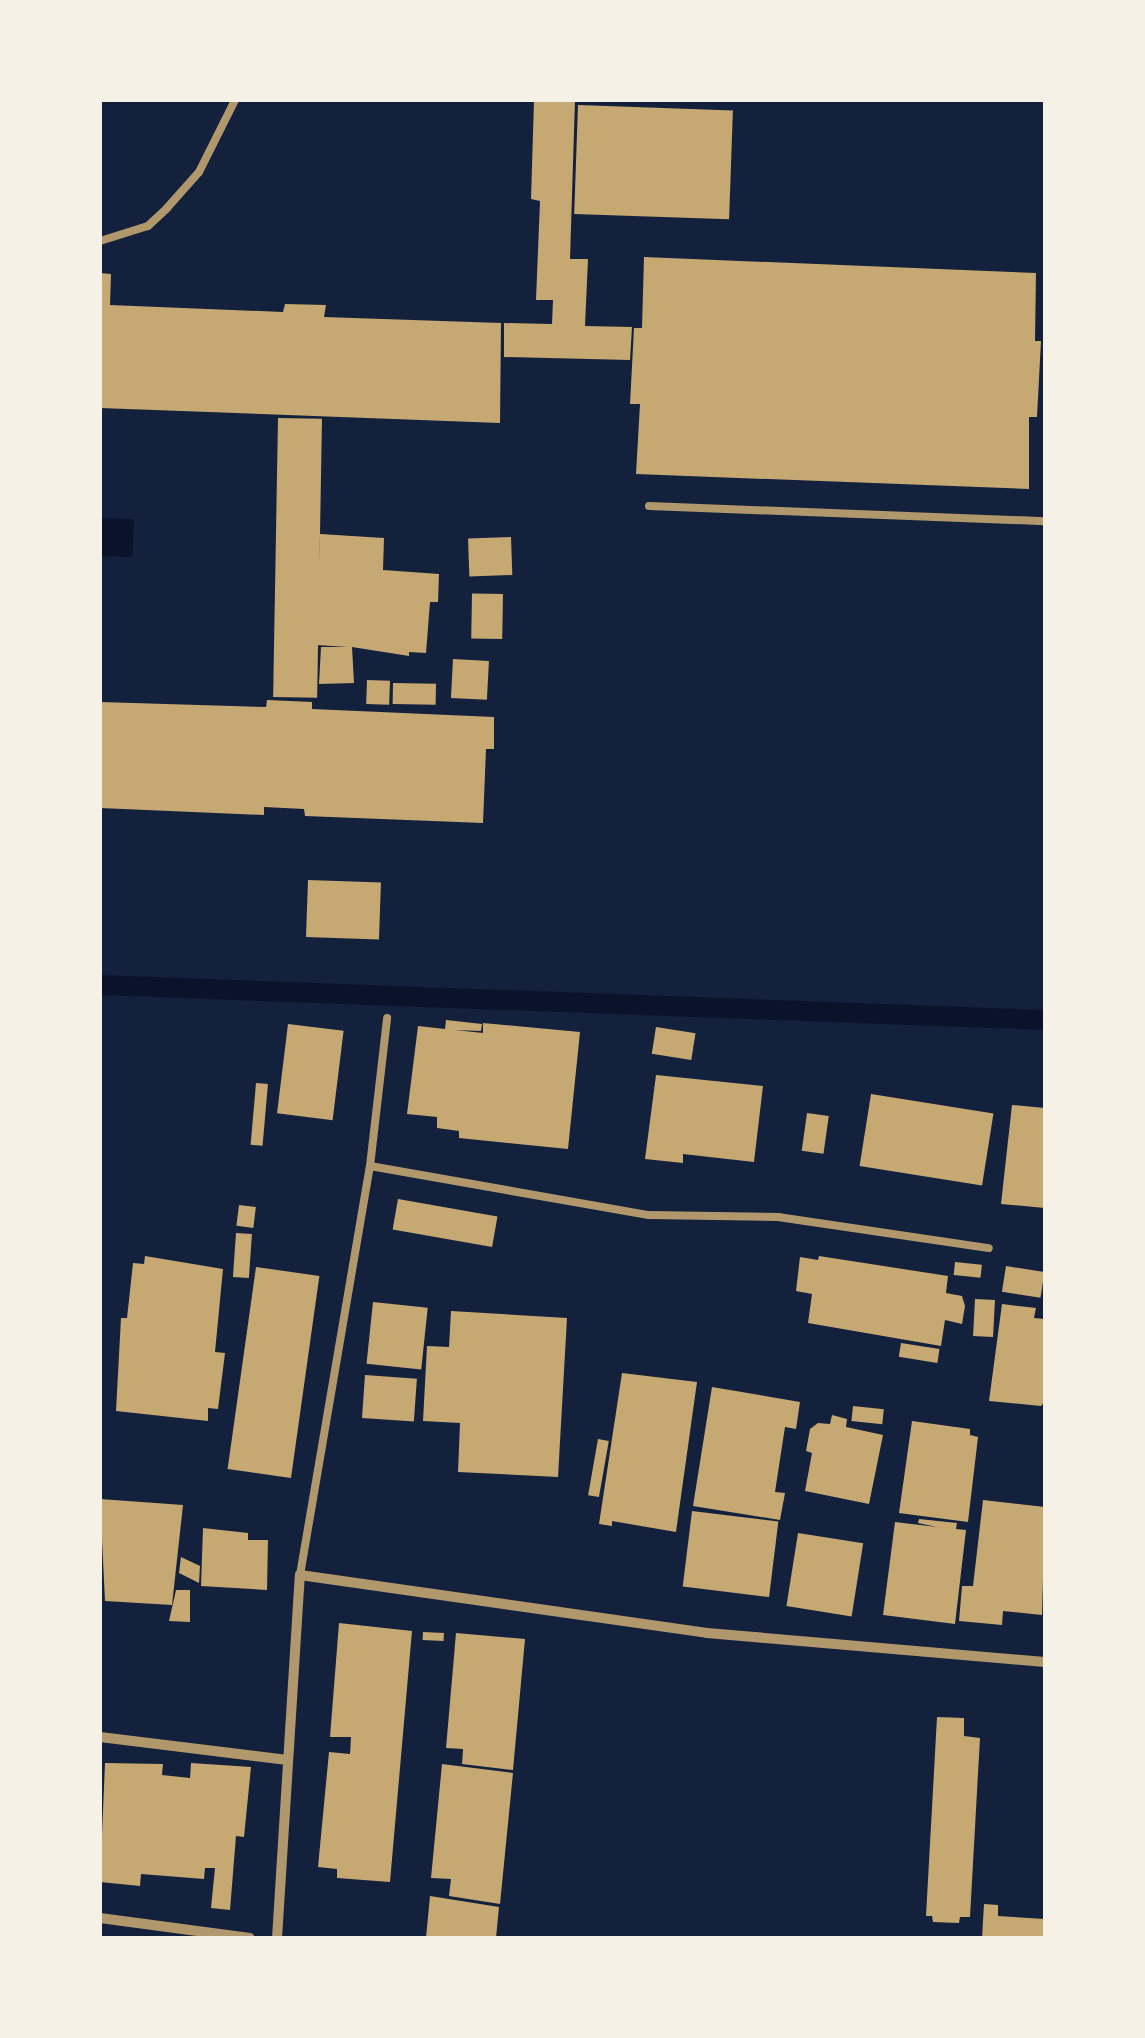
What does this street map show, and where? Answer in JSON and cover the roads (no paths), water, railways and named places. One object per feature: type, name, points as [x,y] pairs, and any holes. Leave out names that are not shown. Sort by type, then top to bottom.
[{"type":"street","points":[[277,1938],[300,1575],[707,1633],[1045,1662]]},
{"type":"street","points":[[100,1737],[288,1760]]},
{"type":"street","points":[[100,1918],[250,1938]]},
{"type":"lane","points":[[100,241],[148,226],[166,208],[199,172],[235,100]]},
{"type":"lane","points":[[648,506],[1045,521]]},
{"type":"lane","points":[[300,1575],[370,1166],[387,1018]]},
{"type":"lane","points":[[370,1166],[648,1215],[778,1218],[988,1248]]},
{"type":"water","points":[[100,518],[134,519],[133,557],[100,556]]},
{"type":"waterway","points":[[100,985],[1045,1020]]}]
